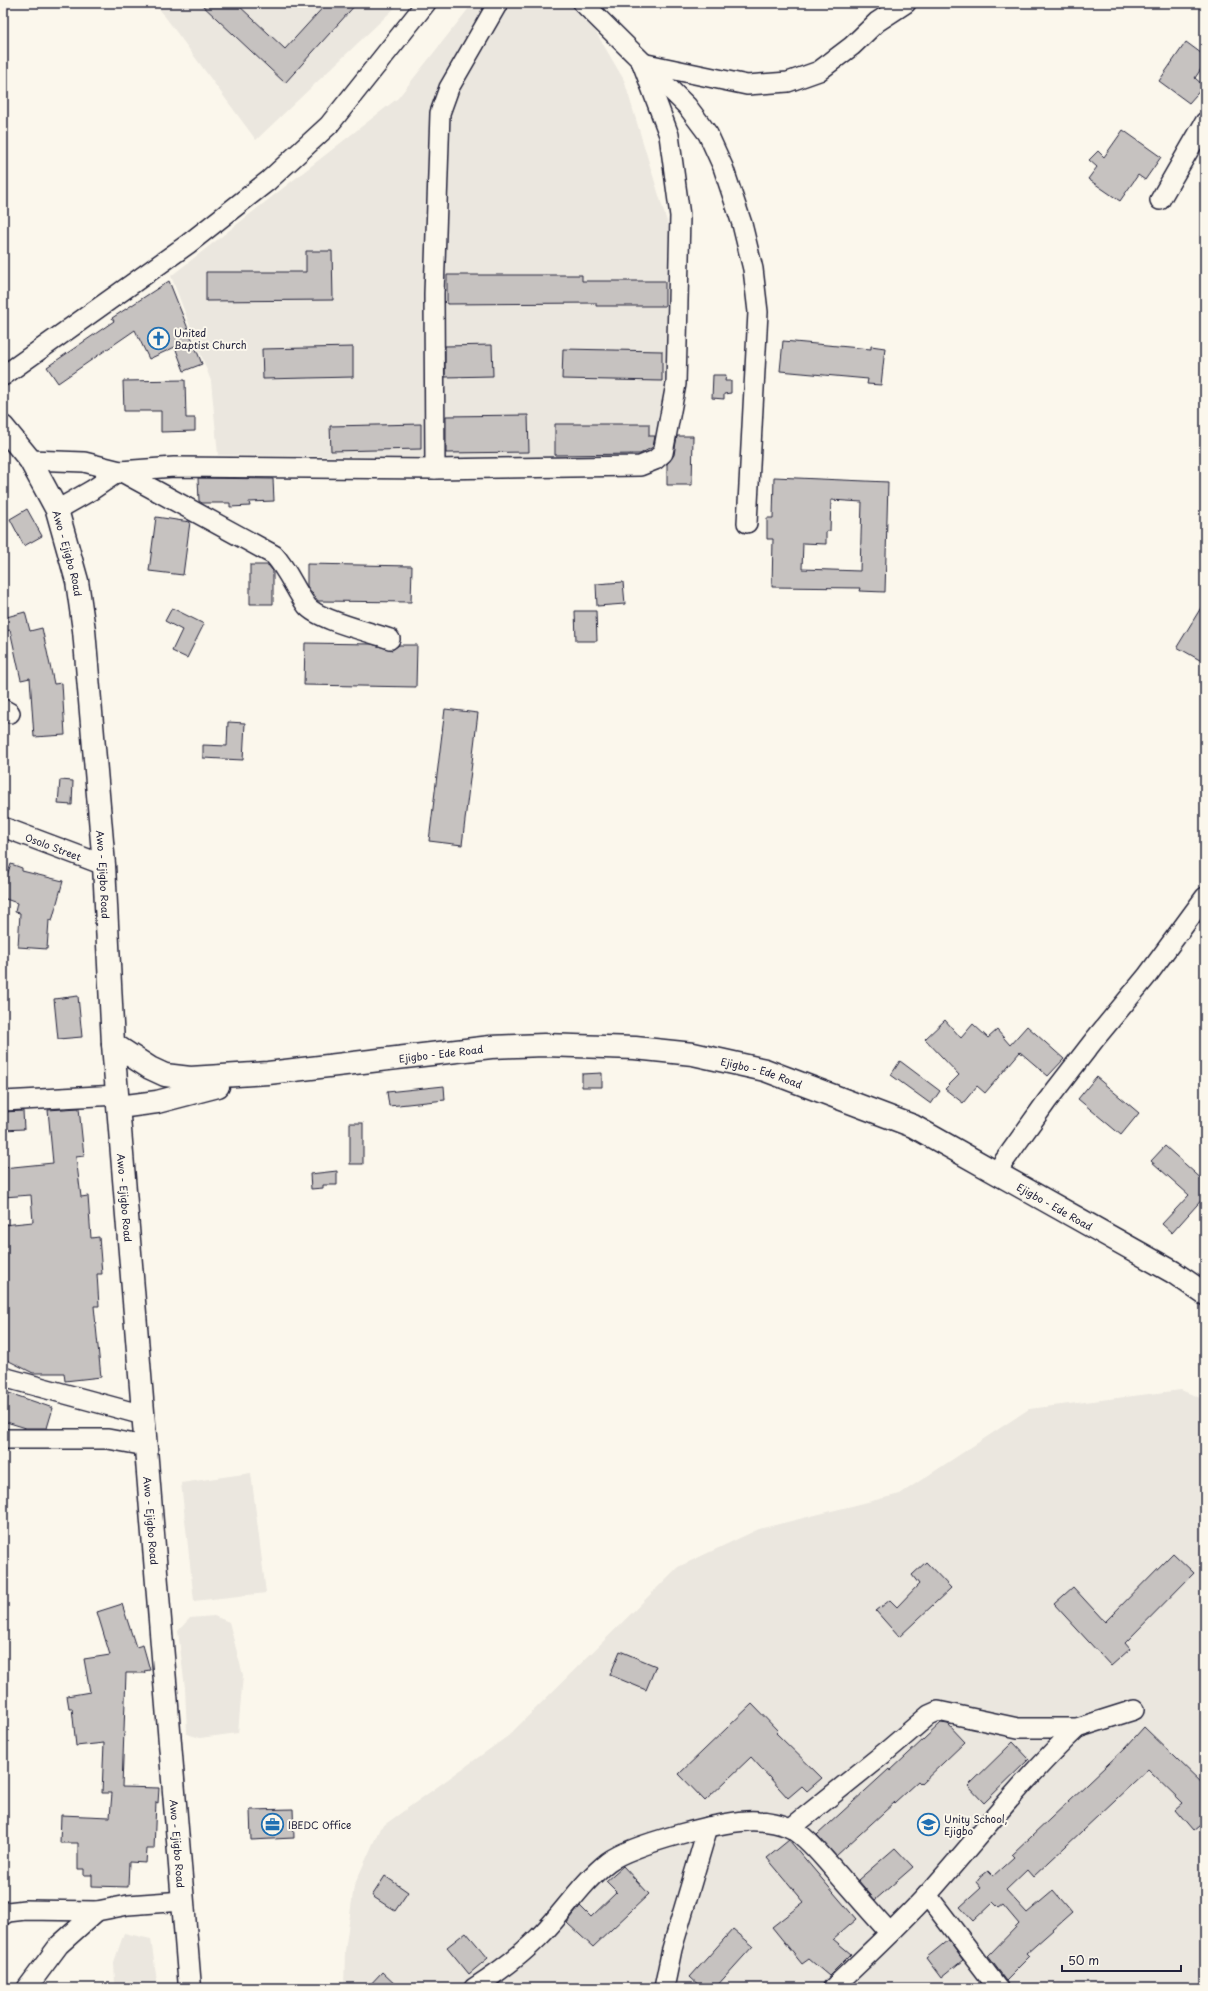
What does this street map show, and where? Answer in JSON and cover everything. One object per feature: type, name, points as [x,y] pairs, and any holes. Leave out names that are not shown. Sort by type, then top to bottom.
[{"type":"main road","name":"Awo - Ejigbo Road","points":[[3,427],[30,460],[57,510],[77,582],[82,616],[104,865],[113,1044],[190,1988]]},
{"type":"main road","name":"Ejigbo - Ede Road","points":[[113,1044],[150,1068],[170,1076],[190,1078],[268,1073],[491,1047],[544,1045],[635,1048],[693,1054],[765,1070],[913,1126],[1173,1272],[1205,1294]]},
{"type":"main road","name":"Ejigbo - Ede Road","points":[[118,1101],[157,1102],[268,1073]]},
{"type":"street","points":[[3,376],[188,244],[268,181],[329,125],[426,3]]},
{"type":"street","points":[[435,469],[434,294],[440,113],[449,88],[498,3]]},
{"type":"street","points":[[583,3],[687,106],[708,134],[723,166],[742,224],[751,262],[758,312],[747,523]]},
{"type":"street","points":[[642,63],[747,84],[788,82],[819,71],[852,46],[877,22],[906,3]]},
{"type":"street","points":[[57,510],[92,490],[120,471],[174,467],[435,469],[640,466],[655,460],[663,453],[676,384],[680,216],[669,135],[642,63]]},
{"type":"street","points":[[1160,200],[1205,122]]},
{"type":"street","points":[[30,460],[84,462],[120,471],[274,555],[283,565],[308,607],[318,615],[390,638]]},
{"type":"street","name":"Osolo Street","points":[[3,827],[104,865]]},
{"type":"street","points":[[997,1172],[1047,1101],[1095,1038],[1147,976],[1205,897]]},
{"type":"street","points":[[3,1101],[118,1101]]},
{"type":"street","points":[[3,1377],[143,1415]]},
{"type":"street","points":[[3,1439],[108,1439],[146,1446]]},
{"type":"street","points":[[791,1828],[929,1715],[938,1711],[1018,1728],[1078,1728],[1134,1710]]},
{"type":"street","points":[[833,1988],[927,1895],[1025,1781],[1078,1728]]},
{"type":"street","points":[[474,1988],[508,1965],[539,1937],[579,1889],[610,1861],[628,1851],[733,1822],[758,1821],[791,1828],[813,1846],[890,1933]]},
{"type":"street","points":[[664,1988],[672,1949],[708,1828]]},
{"type":"street","points":[[927,1895],[998,1988]]},
{"type":"street","points":[[3,1915],[8,1912],[25,1910],[97,1911],[128,1905],[183,1900]]},
{"type":"street","points":[[27,1988],[59,1946],[97,1911]]},
{"type":"shaded area","points":[[155,3],[400,3],[256,140]]},
{"type":"shaded area","points":[[473,3],[579,3],[624,80],[674,245],[670,406],[654,453],[640,460],[218,455],[211,381],[171,276],[398,98]]},
{"type":"shaded area","points":[[1181,1390],[1205,1400],[1205,1988],[344,1988],[345,1951],[354,1886],[380,1828],[508,1736],[678,1567],[759,1529],[900,1494],[1029,1409]]},
{"type":"shaded area","points":[[251,1473],[266,1593],[194,1601],[181,1483]]},
{"type":"shaded area","points":[[214,1616],[229,1622],[243,1675],[238,1733],[200,1738],[187,1734],[185,1688],[178,1631],[190,1618]]},
{"type":"shaded area","points":[[124,1933],[151,1939],[157,1982],[115,1984],[114,1962]]},
{"type":"building","points":[[200,3],[236,3],[285,49],[327,3],[357,3],[285,83]]},
{"type":"building","points":[[1186,42],[1205,56],[1205,63],[1195,78],[1204,86],[1189,103],[1159,81]]},
{"type":"building","points":[[1123,130],[1161,157],[1145,180],[1138,175],[1120,201],[1088,179],[1097,167],[1089,160],[1098,151],[1104,157]]},
{"type":"building","points":[[306,251],[332,251],[333,300],[206,301],[206,272],[306,272]]},
{"type":"building","points":[[447,275],[582,275],[582,281],[665,281],[665,306],[596,306],[596,303],[447,304]]},
{"type":"building","points":[[169,281],[202,364],[184,371],[175,347],[149,359],[135,330],[58,383],[47,367],[114,321],[112,318]]},
{"type":"building","points":[[783,341],[871,349],[871,346],[885,348],[881,385],[867,384],[868,379],[780,371]]},
{"type":"building","points":[[492,345],[493,376],[445,377],[445,346]]},
{"type":"building","points":[[353,347],[353,377],[263,379],[262,349]]},
{"type":"building","points":[[563,349],[662,351],[662,381],[562,379]]},
{"type":"building","points":[[713,375],[726,375],[725,381],[731,381],[731,393],[724,394],[724,399],[712,398]]},
{"type":"building","points":[[185,380],[186,418],[195,418],[195,431],[161,432],[161,411],[124,411],[123,381]]},
{"type":"building","points":[[528,415],[529,452],[446,453],[446,416]]},
{"type":"building","points":[[421,424],[421,449],[331,451],[330,426]]},
{"type":"building","points":[[555,424],[649,424],[649,436],[655,436],[653,447],[640,454],[555,455]]},
{"type":"building","points":[[677,436],[693,436],[692,485],[667,485],[667,464],[674,455]]},
{"type":"building","points":[[774,477],[888,482],[885,592],[859,591],[860,588],[772,587],[773,539],[767,539],[767,518],[773,518]],"holes":[[[831,500],[862,502],[860,571],[802,569],[803,543],[826,544],[826,531],[830,531]]]},
{"type":"building","points":[[198,478],[273,479],[274,501],[249,502],[250,506],[230,507],[230,503],[202,503],[199,501]]},
{"type":"building","points":[[27,509],[42,536],[24,546],[10,519]]},
{"type":"building","points":[[156,517],[190,522],[183,575],[149,571]]},
{"type":"building","points":[[307,564],[412,566],[411,602],[318,601],[307,586]]},
{"type":"building","points":[[250,565],[268,565],[273,571],[273,604],[250,604]]},
{"type":"building","points":[[623,582],[625,604],[597,606],[596,584]]},
{"type":"building","points":[[1205,601],[1205,663],[1177,647]]},
{"type":"building","points":[[172,608],[204,624],[187,658],[172,651],[182,630],[165,621]]},
{"type":"building","points":[[575,611],[596,611],[597,641],[576,641]]},
{"type":"building","points":[[25,612],[30,631],[42,628],[54,684],[62,683],[65,735],[34,737],[30,678],[21,680],[10,630],[3,632],[3,618]]},
{"type":"building","points":[[305,643],[371,644],[392,650],[399,645],[417,645],[416,687],[304,685]]},
{"type":"building","points":[[445,709],[478,713],[462,845],[429,841]]},
{"type":"building","points":[[228,722],[245,723],[243,760],[203,758],[203,745],[227,746]]},
{"type":"building","points":[[60,780],[73,781],[72,805],[58,804]]},
{"type":"building","points":[[11,864],[22,868],[22,871],[63,881],[52,921],[49,920],[47,949],[18,947],[20,913],[15,912],[17,903],[3,898],[3,887]]},
{"type":"building","points":[[78,996],[82,1037],[58,1039],[54,999]]},
{"type":"building","points":[[945,1020],[961,1038],[973,1024],[988,1038],[997,1030],[1010,1045],[1027,1026],[1064,1059],[1048,1076],[1020,1052],[985,1093],[977,1086],[963,1103],[945,1089],[959,1075],[925,1039]]},
{"type":"building","points":[[900,1061],[940,1091],[931,1104],[891,1075]]},
{"type":"building","points":[[602,1073],[602,1087],[582,1087],[582,1074]]},
{"type":"building","points":[[1096,1077],[1139,1113],[1121,1135],[1078,1099]]},
{"type":"building","points":[[444,1086],[445,1100],[389,1106],[387,1092]]},
{"type":"building","points":[[79,1108],[84,1156],[76,1157],[81,1197],[88,1196],[91,1238],[99,1237],[102,1274],[97,1274],[99,1306],[94,1306],[101,1377],[65,1381],[64,1373],[33,1373],[3,1358],[3,1225],[33,1222],[31,1195],[4,1197],[3,1168],[53,1163],[48,1110]]},
{"type":"building","points":[[23,1111],[24,1129],[3,1130],[3,1112]]},
{"type":"building","points":[[350,1123],[363,1123],[363,1164],[350,1164]]},
{"type":"building","points":[[1165,1146],[1205,1182],[1205,1196],[1172,1233],[1162,1224],[1189,1195],[1151,1161]]},
{"type":"building","points":[[337,1171],[337,1185],[323,1185],[323,1188],[311,1189],[310,1174]]},
{"type":"building","points":[[9,1393],[53,1408],[47,1428],[26,1428],[3,1421],[3,1411]]},
{"type":"building","points":[[1173,1553],[1194,1573],[1125,1643],[1130,1649],[1111,1666],[1054,1604],[1073,1587],[1105,1622]]},
{"type":"building","points":[[926,1562],[951,1588],[899,1637],[876,1611],[890,1600],[897,1607],[919,1584],[912,1575]]},
{"type":"building","points":[[122,1604],[136,1647],[143,1645],[150,1670],[144,1671],[145,1673],[126,1673],[122,1787],[159,1788],[158,1803],[156,1802],[154,1849],[147,1849],[146,1863],[129,1862],[128,1887],[92,1886],[92,1875],[84,1875],[84,1869],[78,1869],[78,1843],[60,1843],[61,1815],[110,1817],[112,1793],[102,1793],[104,1743],[76,1746],[72,1708],[69,1708],[67,1696],[90,1692],[84,1659],[110,1655],[97,1612]]},
{"type":"building","points":[[620,1651],[656,1666],[646,1690],[610,1675]]},
{"type":"building","points":[[752,1704],[778,1731],[776,1733],[822,1778],[807,1791],[802,1786],[788,1798],[751,1757],[705,1801],[679,1774]]},
{"type":"building","points":[[941,1723],[948,1724],[965,1742],[921,1784],[918,1781],[836,1856],[817,1835],[889,1769],[890,1771]]},
{"type":"building","points":[[1144,1727],[1205,1786],[1205,1821],[1193,1831],[1175,1810],[1183,1803],[1148,1769],[1033,1877],[1027,1870],[1006,1890],[1027,1913],[1053,1891],[1072,1913],[1027,1953],[1030,1956],[1006,1980],[988,1956],[1019,1924],[1003,1905],[999,1908],[993,1902],[973,1921],[960,1907],[981,1888],[976,1882],[979,1878],[988,1871],[993,1876],[1014,1857],[1012,1855],[1126,1747]]},
{"type":"building","points":[[1013,1742],[1029,1759],[984,1803],[968,1786]]},
{"type":"building","name":"IBEDC Office","points":[[293,1809],[294,1838],[251,1840],[250,1810]]},
{"type":"building","points":[[789,1840],[856,1919],[833,1939],[851,1954],[829,1976],[809,1959],[802,1964],[772,1927],[804,1902],[767,1858]]},
{"type":"building","points":[[895,1848],[913,1867],[875,1900],[858,1880]]},
{"type":"building","points":[[623,1866],[649,1894],[593,1947],[567,1923],[580,1906],[591,1917],[617,1892],[606,1881]]},
{"type":"building","points":[[385,1876],[408,1892],[395,1911],[372,1896]]},
{"type":"building","points":[[733,1929],[753,1946],[715,1988],[702,1988],[690,1977]]},
{"type":"building","points":[[466,1932],[488,1958],[469,1974],[447,1947]]},
{"type":"building","points":[[948,1940],[963,1960],[941,1978],[926,1958]]},
{"type":"building","points":[[382,1972],[399,1988],[367,1988]]},
{"type":"place","name":"United Baptist Church","points":[[158,338]]},
{"type":"place","name":"IBEDC Office","points":[[272,1824]]},
{"type":"place","name":"Unity School, Ejigbo","points":[[928,1824]]}]
